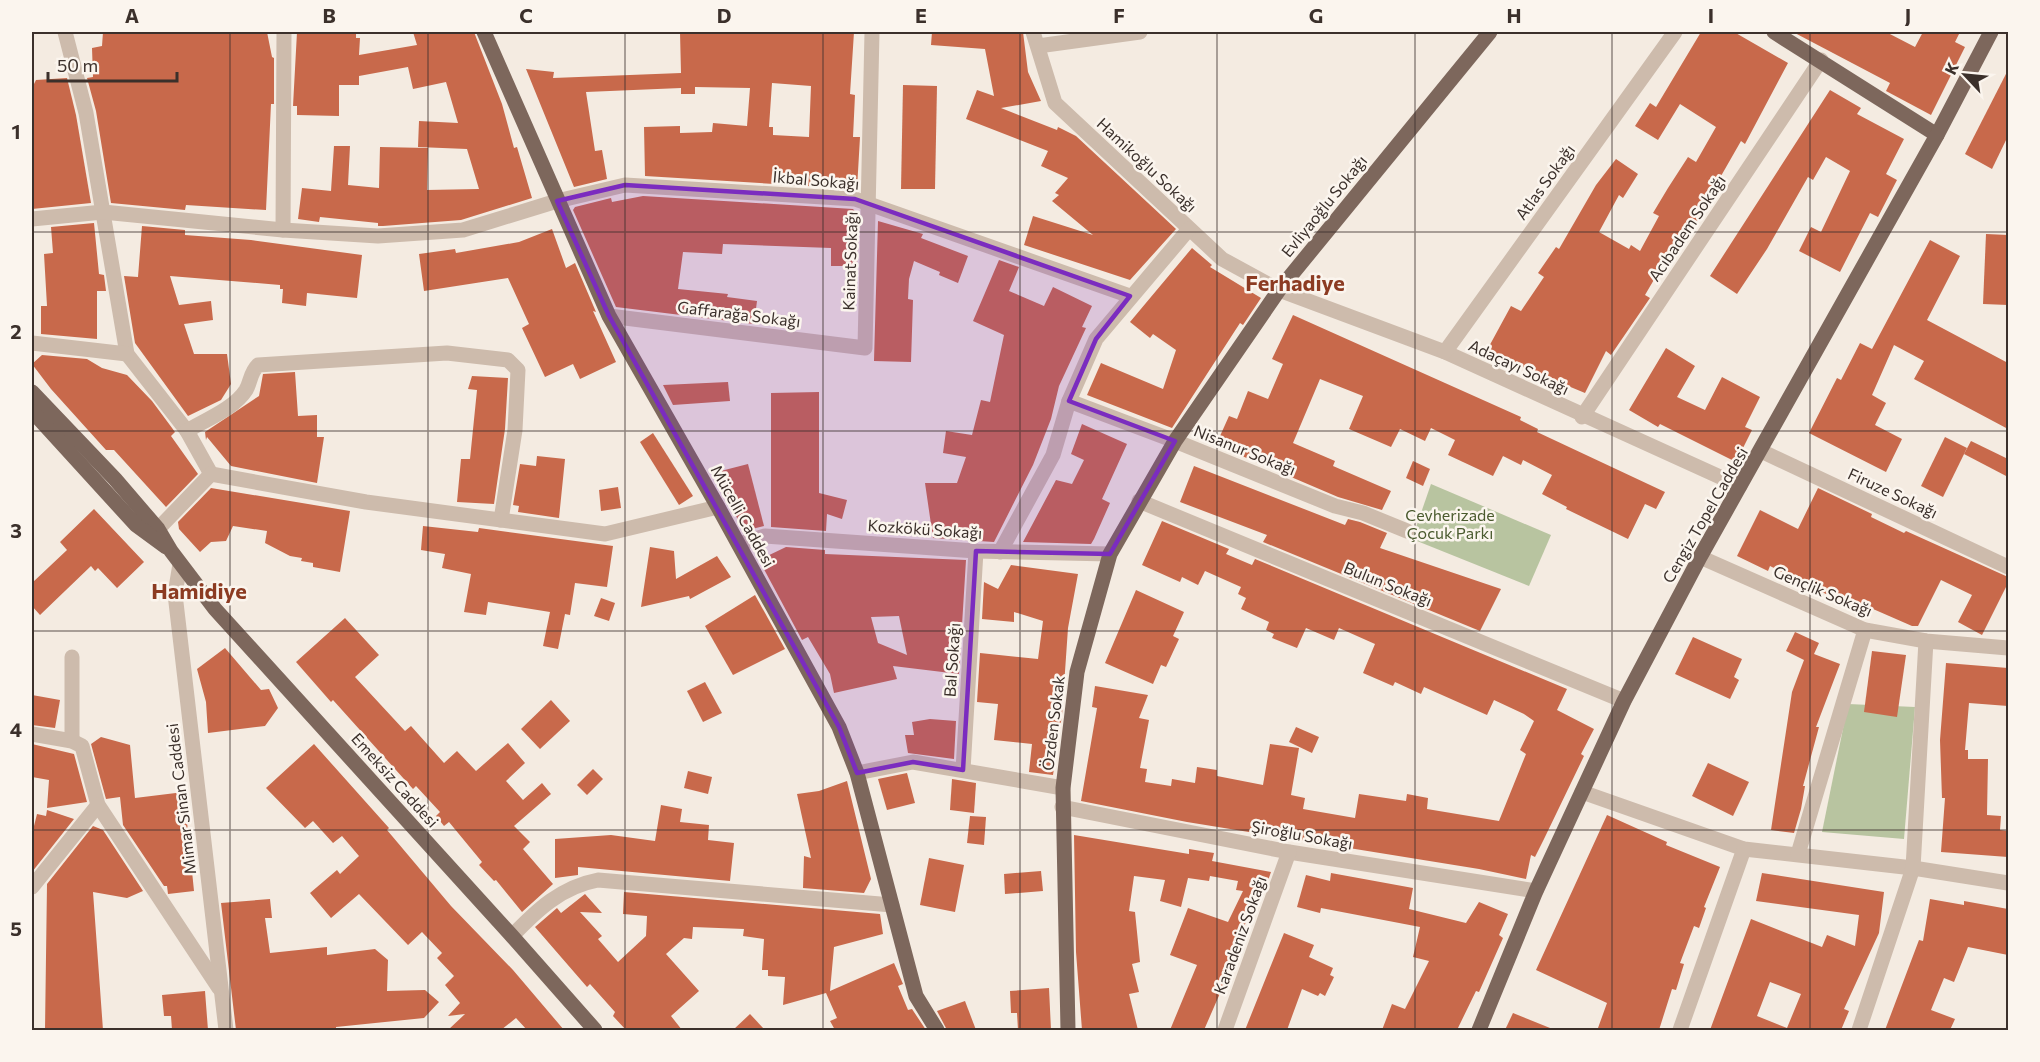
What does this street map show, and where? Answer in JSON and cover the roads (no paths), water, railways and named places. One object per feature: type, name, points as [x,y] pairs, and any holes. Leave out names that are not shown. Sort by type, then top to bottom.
[{"type":"main road","name":"Mücelli Caddesi","points":[[484,32],[609,316],[739,544],[839,728],[857,773],[916,996],[937,1030]]},
{"type":"main road","name":"Evliyaoğlu Sokağı","points":[[1175,441],[1279,290],[1490,32]]},
{"type":"main road","points":[[1774,32],[1937,135]]},
{"type":"main road","name":"Cengiz Topel Caddesi","points":[[1479,1030],[1536,891],[1624,701],[1700,557],[1937,135],[1990,32]]},
{"type":"main road","name":"Emeksiz Caddesi","points":[[32,379],[142,498],[176,557],[215,609],[595,1030]]},
{"type":"main road","name":"Emeksiz Caddesi","points":[[32,392],[116,479],[158,529]]},
{"type":"main road","name":"Emeksiz Caddesi","points":[[32,411],[136,525],[176,557]]},
{"type":"main road","name":"Özden Sokak","points":[[1068,1030],[1062,807],[1077,672],[1110,554],[1175,441]]},
{"type":"street","points":[[65,32],[86,113],[127,354],[187,431],[211,474]]},
{"type":"street","points":[[283,230],[284,32]]},
{"type":"street","name":"Kainat Sokağı","points":[[865,348],[872,32]]},
{"type":"street","points":[[1036,39],[1140,32]]},
{"type":"street","name":"Atlas Sokağı","points":[[1445,352],[1675,32]]},
{"type":"street","name":"Hamikoğlu Sokağı","points":[[1036,39],[1055,103],[1222,259],[1279,290]]},
{"type":"street","name":"Acıbadem Sokağı","points":[[1582,417],[1821,60]]},
{"type":"street","name":"İkbal Sokağı","points":[[32,219],[103,212],[283,230],[378,236],[463,230],[557,201],[625,185],[855,199],[1130,296]]},
{"type":"street","points":[[1000,552],[1053,455],[1069,401],[1096,339],[1189,229]]},
{"type":"street","name":"Adaçayı Sokağı","points":[[1279,290],[1445,352],[1582,417],[1740,486]]},
{"type":"street","name":"Gaffarağa Sokağı","points":[[609,316],[865,348]]},
{"type":"street","points":[[32,343],[127,354]]},
{"type":"street","points":[[187,431],[237,401],[247,389],[251,372],[258,365],[447,353],[508,360],[518,370],[515,430],[501,520]]},
{"type":"street","name":"Nisanur Sokağı","points":[[1069,401],[1335,506],[1363,513],[1407,531]]},
{"type":"street","name":"Firuze Sokağı","points":[[1761,451],[2008,567]]},
{"type":"street","points":[[211,474],[366,502],[605,534],[718,507]]},
{"type":"street","points":[[158,529],[211,474]]},
{"type":"street","name":"Bulun Sokağı","points":[[1139,501],[1624,701]]},
{"type":"street","name":"Kozkökü Sokağı","points":[[739,544],[765,536],[976,551],[1110,554]]},
{"type":"street","name":"Bal Sokağı","points":[[963,770],[976,551]]},
{"type":"street","name":"Mimar Sinan Caddesi","points":[[176,557],[174,594],[226,1030]]},
{"type":"street","name":"Gençlik Sokağı","points":[[1700,557],[1865,630],[1926,641],[2008,648]]},
{"type":"street","points":[[1798,854],[1865,630]]},
{"type":"street","points":[[1859,1030],[1913,868],[1926,641]]},
{"type":"street","points":[[72,657],[72,741]]},
{"type":"street","points":[[32,734],[72,741],[82,746],[98,805],[221,991]]},
{"type":"street","points":[[857,773],[913,762],[1063,788]]},
{"type":"street","points":[[1582,792],[1744,849],[1913,868],[2008,883]]},
{"type":"street","points":[[32,887],[98,805]]},
{"type":"street","name":"Şiroğlu Sokağı","points":[[1062,807],[1289,852],[1536,891]]},
{"type":"street","points":[[1680,1030],[1744,849]]},
{"type":"street","name":"Karadeniz Sokağı","points":[[1225,1030],[1289,852]]},
{"type":"street","points":[[512,936],[541,906],[578,884],[598,879],[892,905]]},
{"type":"district","name":"Ferhadiye","points":[[1295,283]]},
{"type":"district","name":"Hamidiye","points":[[199,591]]},
{"type":"park label","name":"Cevherizade Çocuk Parkı","points":[[1450,524]]}]
